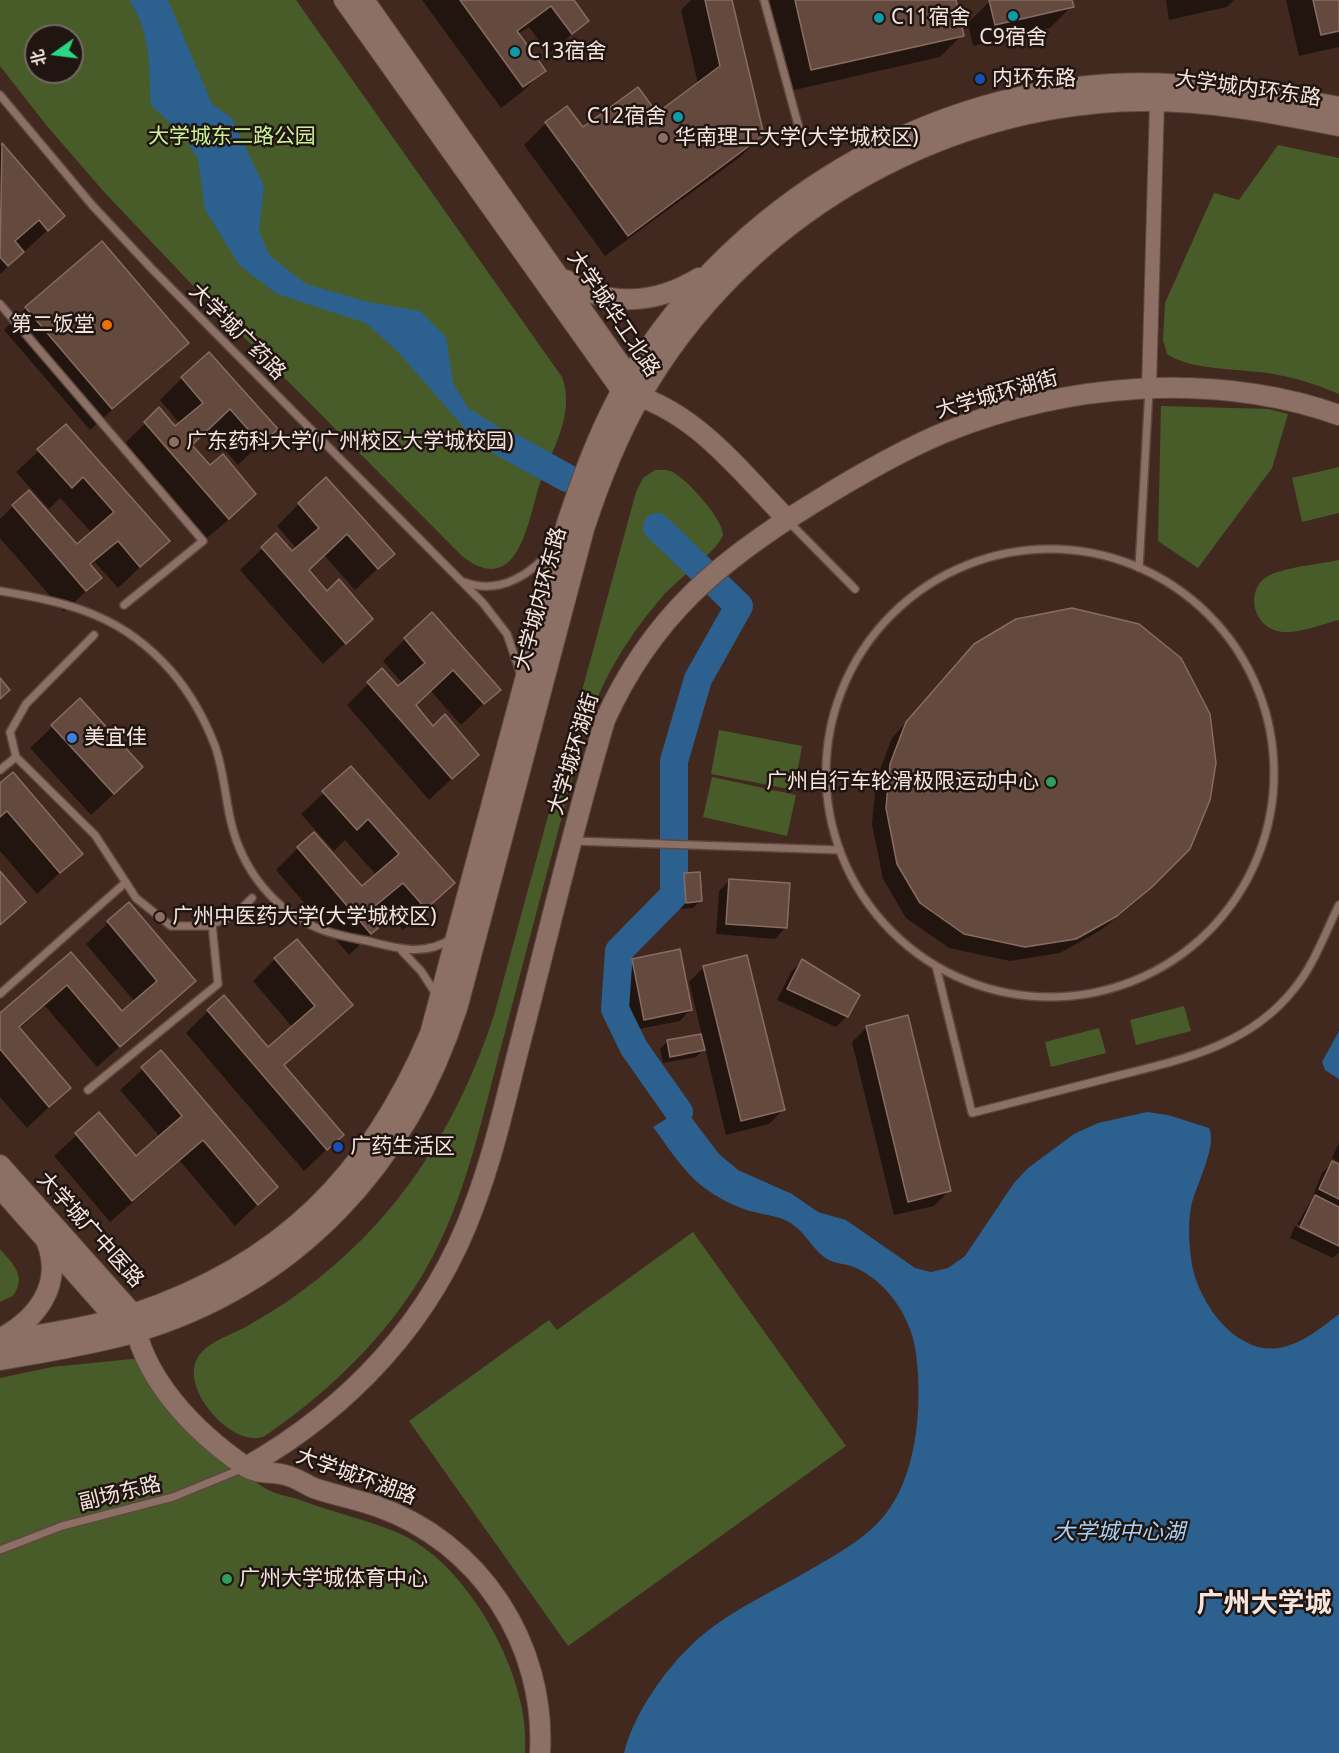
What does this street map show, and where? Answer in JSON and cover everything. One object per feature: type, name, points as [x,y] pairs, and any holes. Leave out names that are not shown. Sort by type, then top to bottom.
[{"type":"main road","name":"大学城华工北路","points":[[344,0],[631,388]]},
{"type":"main road","name":"大学城华工北路","points":[[364,0],[559,275],[631,388]]},
{"type":"main road","name":"大学城内环东路","points":[[0,1340],[128,1322],[222,1277],[290,1231],[330,1193],[371,1144],[396,1107],[426,1043],[439,1006],[565,532],[594,446],[631,388],[668,321],[714,268],[779,210],[849,163],[930,125],[995,103],[1080,87],[1156,83],[1234,88],[1339,107]]},
{"type":"main road","name":"大学城内环东路","points":[[0,1360],[231,1293],[302,1245],[368,1178],[412,1116],[447,1040],[459,1005],[584,529],[611,454],[631,388],[744,264],[810,210],[868,173],[936,142],[992,123],[1082,105],[1157,101],[1231,106],[1339,126]]},
{"type":"main road","points":[[559,275],[582,290],[606,298],[641,300],[677,289],[714,268]]},
{"type":"main road","points":[[631,388],[690,422],[786,519]]},
{"type":"main road","name":"大学城环湖街","points":[[251,1470],[357,1386],[403,1335],[447,1266],[475,1206],[485,1173],[605,720],[619,690],[651,641],[698,586],[722,564],[786,519],[871,468],[944,433],[1018,410],[1100,393],[1149,388],[1221,390],[1259,395],[1339,415]]},
{"type":"main road","name":"大学城广中医路","points":[[0,1165],[128,1322],[156,1374],[187,1417],[218,1446],[251,1470]]},
{"type":"main road","name":"大学城广中医路","points":[[0,1188],[46,1240],[128,1322]]},
{"type":"main road","points":[[0,1340],[27,1320],[45,1299],[53,1274],[51,1252],[46,1240]]},
{"type":"main road","name":"大学城环湖路","points":[[251,1470],[286,1475],[315,1488],[403,1517],[464,1560],[488,1586],[509,1616],[524,1647],[542,1719],[540,1753]]},
{"type":"street","points":[[1149,388],[1157,101]]},
{"type":"lane","points":[[764,0],[799,128]]},
{"type":"lane","name":"大学城广药路","points":[[0,95],[92,205],[151,268],[492,612],[507,634],[519,667],[523,692]]},
{"type":"lane","points":[[0,304],[203,541],[124,605]]},
{"type":"lane","points":[[1139,567],[1149,388]]},
{"type":"lane","points":[[786,519],[855,589]]},
{"type":"lane","points":[[462,581],[492,586],[520,578],[541,562],[565,532]]},
{"type":"lane","points":[[1046,549],[1074,550],[1107,556],[1139,567],[1184,594],[1216,624],[1241,658],[1260,698],[1271,744],[1272,792],[1263,840],[1245,884],[1217,923],[1185,952],[1149,975],[1109,990],[1071,997],[1023,996],[981,987],[936,966],[906,945],[876,914],[857,886],[840,849],[827,790],[827,761],[833,718],[856,661],[875,633],[898,608],[920,590],[953,571],[980,560],[1012,552],[1046,549]]},
{"type":"lane","points":[[0,591],[70,604],[103,618],[147,648],[183,686],[207,726],[222,772],[234,836],[241,853],[261,885],[288,911],[319,929],[400,950],[434,947],[460,931]]},
{"type":"lane","points":[[94,635],[26,704],[10,732],[16,757],[95,834],[136,898],[171,926],[212,924],[235,915],[252,898]]},
{"type":"lane","points":[[0,770],[16,757]]},
{"type":"lane","points":[[572,841],[840,849]]},
{"type":"lane","points":[[0,994],[126,882]]},
{"type":"lane","points":[[936,966],[972,1113],[1191,1057],[1239,1037],[1269,1015],[1293,990],[1304,975],[1339,905]]},
{"type":"lane","points":[[88,1090],[218,984],[212,924]]},
{"type":"lane","points":[[400,950],[415,962],[429,982],[439,1006]]},
{"type":"lane","name":"副场东路","points":[[0,1550],[62,1526],[173,1497],[251,1470]]},
{"type":"green space","name":"大学城东二路公园","points":[[0,0],[296,0],[562,377],[566,391],[564,419],[539,486],[525,535],[508,562],[496,569],[481,567],[462,556],[200,293],[105,193],[47,126],[0,66]]},
{"type":"green space","points":[[1278,145],[1339,158],[1339,394],[1304,381],[1277,375],[1188,363],[1167,354],[1163,340],[1165,303],[1214,193],[1239,200]]},
{"type":"green space","points":[[1161,406],[1268,409],[1288,414],[1272,468],[1198,568],[1158,541]]},
{"type":"green space","points":[[1339,467],[1339,513],[1302,522],[1292,478]]},
{"type":"green space","points":[[655,470],[670,471],[685,481],[710,509],[723,535],[705,557],[668,590],[636,630],[605,681],[589,718],[478,1136],[446,1229],[415,1287],[383,1330],[347,1369],[308,1404],[265,1436],[253,1438],[239,1434],[213,1415],[203,1401],[196,1386],[194,1372],[197,1359],[213,1343],[249,1325],[299,1293],[365,1236],[419,1170],[462,1096],[494,1015],[636,492],[643,478]]},
{"type":"green space","points":[[1339,560],[1339,620],[1291,632],[1274,630],[1265,625],[1255,608],[1254,599],[1261,581],[1277,572]]},
{"type":"green space","points":[[719,730],[802,746],[794,790],[711,774]]},
{"type":"green space","points":[[712,777],[796,795],[787,836],[703,817]]},
{"type":"green space","points":[[1184,1006],[1191,1031],[1136,1045],[1130,1020]]},
{"type":"green space","points":[[1099,1028],[1106,1053],[1051,1067],[1045,1042]]},
{"type":"green space","points":[[693,1232],[846,1446],[568,1646],[409,1421],[549,1320],[557,1330]]},
{"type":"green space","points":[[0,1249],[17,1271],[19,1282],[13,1296],[0,1302]]},
{"type":"green space","name":"广州大学城体育中心","points":[[142,1358],[212,1444],[228,1460],[263,1487],[275,1493],[396,1532],[422,1546],[447,1568],[470,1594],[490,1625],[506,1657],[518,1691],[524,1723],[525,1753],[0,1753],[0,1378],[52,1367]]},
{"type":"water","points":[[129,0],[168,0],[212,104],[231,117],[264,186],[259,231],[270,256],[306,284],[368,302],[420,311],[446,337],[453,383],[468,408],[545,455],[541,480],[480,446],[398,352],[366,323],[277,294],[240,266],[205,210],[198,159],[185,137],[151,105],[148,51],[141,25]]},
{"type":"water","points":[[1339,1031],[1339,1079],[1325,1070],[1322,1062]]},
{"type":"water","name":"大学城中心湖","points":[[684,1108],[719,1154],[738,1170],[792,1194],[818,1212],[846,1220],[915,1268],[931,1272],[948,1268],[965,1256],[1014,1183],[1028,1168],[1074,1134],[1098,1123],[1147,1112],[1168,1115],[1209,1128],[1211,1145],[1193,1199],[1189,1219],[1194,1273],[1208,1305],[1232,1333],[1262,1348],[1279,1348],[1296,1343],[1339,1314],[1339,1753],[624,1753],[629,1736],[647,1700],[672,1666],[700,1637],[737,1611],[840,1552],[861,1538],[879,1521],[898,1495],[906,1476],[916,1432],[918,1388],[915,1347],[907,1322],[894,1300],[876,1280],[865,1273],[824,1257],[799,1229],[789,1222],[734,1205],[695,1180],[653,1127]]},
{"type":"building","name":"C13宿舍","points":[[460,0],[574,0],[589,21],[572,34],[551,6],[517,31],[546,71],[523,87]]},
{"type":"building","name":"C12宿舍","points":[[705,0],[732,0],[764,135],[628,236],[545,122],[567,106],[583,127],[638,87],[657,113],[720,66]]},
{"type":"building","name":"C11宿舍","points":[[795,0],[956,0],[964,36],[811,70]]},
{"type":"building","name":"C9宿舍","points":[[989,0],[1072,0],[1074,7],[995,25]]},
{"type":"building","points":[[1313,0],[1339,0],[1339,31],[1321,35]]},
{"type":"building","points":[[2,143],[65,216],[48,231],[39,220],[15,241],[24,252],[8,266],[0,257]]},
{"type":"building","name":"第二饭堂","points":[[102,241],[189,343],[112,409],[25,307]]},
{"type":"building","points":[[209,352],[278,429],[261,444],[230,409],[192,445],[210,465],[223,454],[256,494],[229,519],[144,422],[159,407],[175,426],[203,403],[181,377]]},
{"type":"building","points":[[66,424],[170,541],[140,567],[118,541],[90,564],[102,578],[86,591],[12,505],[29,490],[77,544],[114,512],[83,477],[72,488],[37,449]]},
{"type":"building","points":[[326,477],[395,554],[378,569],[347,534],[309,570],[327,591],[339,579],[373,619],[346,644],[261,547],[276,533],[292,551],[319,528],[298,503]]},
{"type":"building","name":"广州自行车轮滑极限运动中心","points":[[1072,608],[1139,624],[1181,658],[1210,714],[1216,763],[1210,800],[1190,849],[1152,887],[1117,916],[1076,939],[1025,947],[964,934],[920,903],[897,864],[886,808],[890,764],[906,722],[974,644],[1016,619]]},
{"type":"building","points":[[432,612],[501,690],[484,704],[453,670],[416,705],[433,726],[445,714],[479,755],[452,779],[367,682],[382,668],[398,686],[425,663],[404,638]]},
{"type":"building","points":[[0,678],[10,690],[0,699]]},
{"type":"building","points":[[80,698],[143,767],[114,794],[51,725]]},
{"type":"building","points":[[351,766],[455,883],[426,909],[403,883],[375,906],[387,921],[371,934],[297,847],[314,832],[362,886],[399,854],[368,819],[357,830],[322,791]]},
{"type":"building","points":[[13,772],[83,854],[60,873],[7,811],[0,817],[0,783]]},
{"type":"building","points":[[0,871],[26,902],[0,925]]},
{"type":"building","points":[[700,872],[702,901],[686,903],[684,873]]},
{"type":"building","points":[[729,879],[790,883],[787,928],[726,924]]},
{"type":"building","points":[[129,902],[196,981],[120,1047],[67,985],[19,1027],[71,1088],[49,1107],[0,1049],[0,1013],[71,952],[122,1011],[157,981],[107,921]]},
{"type":"building","points":[[297,939],[353,1005],[284,1065],[344,1135],[327,1150],[207,1010],[224,995],[268,1047],[315,1006],[274,958]]},
{"type":"building","points":[[680,949],[692,1010],[644,1020],[632,959]]},
{"type":"building","points":[[747,955],[785,1110],[741,1121],[703,966]]},
{"type":"building","points":[[802,959],[860,995],[848,1017],[787,989]]},
{"type":"building","points":[[908,1015],[951,1191],[908,1202],[866,1026]]},
{"type":"building","points":[[701,1034],[705,1050],[670,1057],[667,1040]]},
{"type":"building","points":[[161,1050],[278,1187],[258,1205],[203,1140],[132,1201],[75,1133],[99,1112],[136,1156],[182,1116],[141,1067]]},
{"type":"building","points":[[1332,1161],[1339,1164],[1339,1199],[1319,1189]]},
{"type":"building","points":[[1315,1195],[1339,1207],[1339,1246],[1300,1227]]},
{"type":"waterway","points":[[509,446],[567,478]]},
{"type":"waterway","points":[[657,527],[739,606],[698,679],[674,761],[674,895],[619,951],[615,1009],[634,1048],[679,1112]]},
{"type":"place","name":"C9宿舍","points":[[1013,16]]},
{"type":"place","name":"C11宿舍","points":[[879,18]]},
{"type":"place","name":"C13宿舍","points":[[515,52]]},
{"type":"place","name":"内环东路","points":[[980,79]]},
{"type":"place","name":"C12宿舍","points":[[678,117]]},
{"type":"place","name":"华南理工大学(大学城校区)","points":[[663,138]]},
{"type":"place","name":"第二饭堂","points":[[107,325]]},
{"type":"place","name":"广东药科大学(广州校区大学城校园)","points":[[174,442]]},
{"type":"place","name":"美宜佳","points":[[72,738]]},
{"type":"place","name":"广州自行车轮滑极限运动中心","points":[[1051,782]]},
{"type":"place","name":"广州中医药大学(大学城校区)","points":[[160,917]]},
{"type":"place","name":"广药生活区","points":[[338,1147]]},
{"type":"place","name":"广州大学城体育中心","points":[[227,1579]]},
{"type":"district","name":"广州大学城","points":[[1264,1604]]}]
